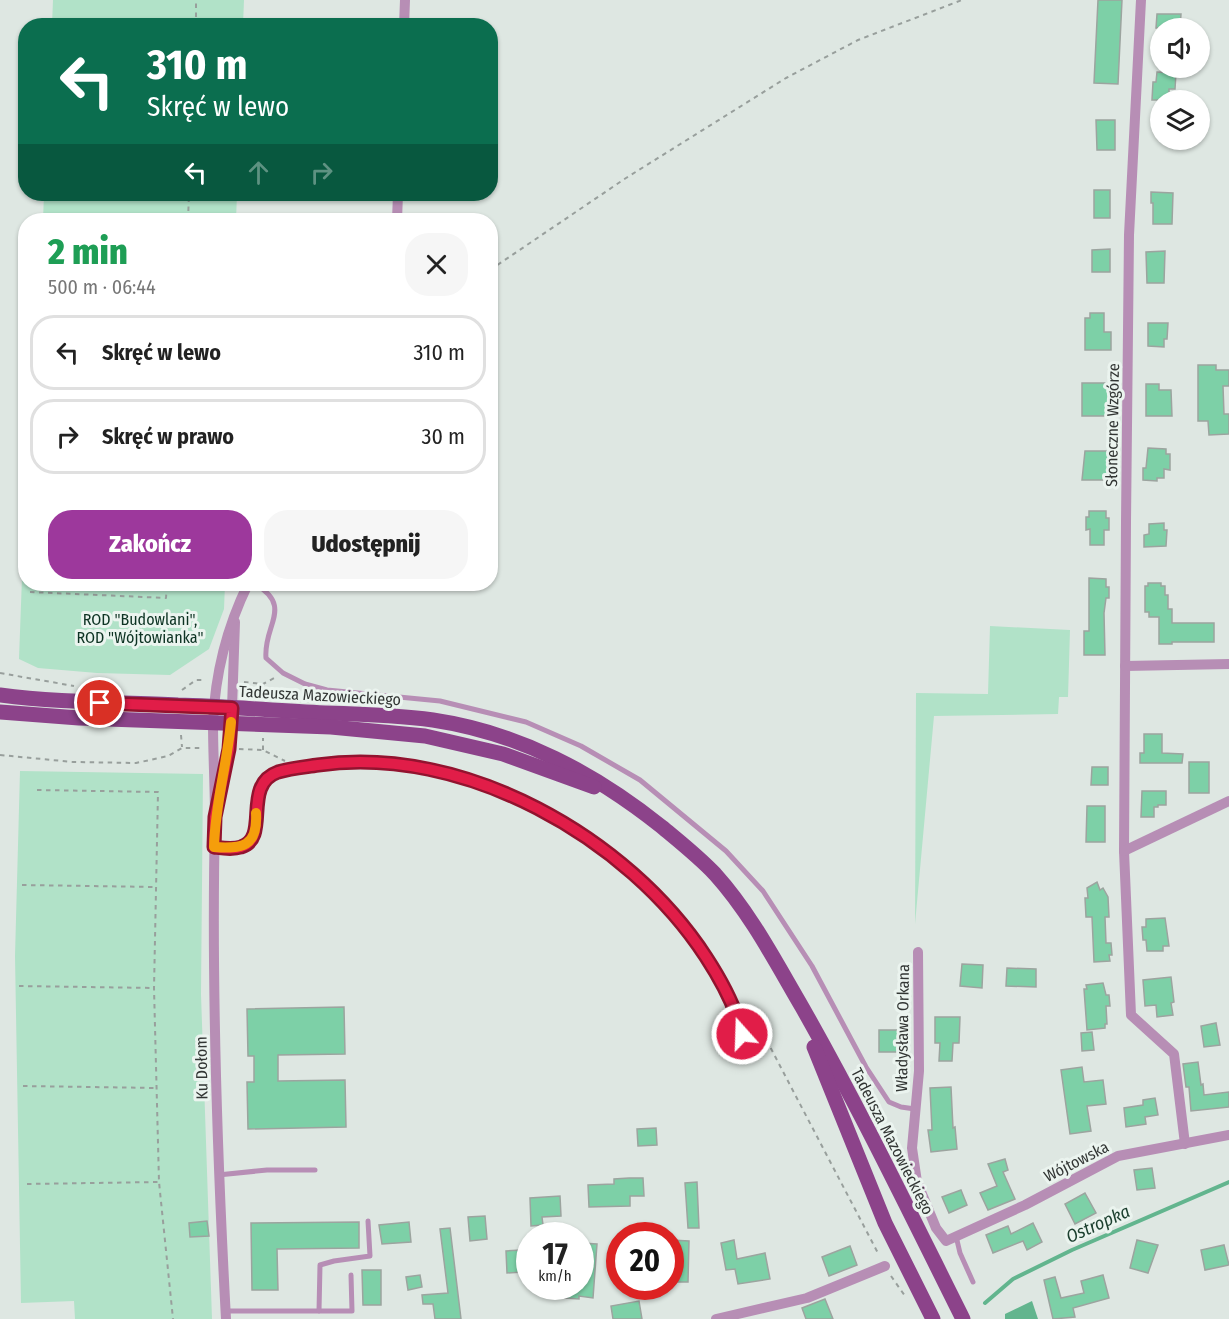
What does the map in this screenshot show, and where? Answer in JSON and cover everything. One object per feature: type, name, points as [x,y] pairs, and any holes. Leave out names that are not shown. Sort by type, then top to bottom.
[{"type":"main road","name":"Tadeusza Mazowieckiego","points":[[0,695],[214,715]]},
{"type":"main road","name":"Tadeusza Mazowieckiego","points":[[0,712],[79,718],[214,715],[403,717],[495,734],[550,755],[576,768],[675,838],[713,871],[742,907],[767,944],[823,1045],[963,1319]]},
{"type":"main road","name":"Tadeusza Mazowieckiego","points":[[787,982],[885,1223],[933,1319]]},
{"type":"street","points":[[404,18],[405,0]]},
{"type":"street","name":"Słoneczne Wzgórze","points":[[1141,0],[1129,235],[1124,851],[1131,1015],[1174,1054],[1185,1144]]},
{"type":"street","name":"Ku Dołom","points":[[225,1315],[218,1175],[213,960],[215,817],[213,748],[214,715],[226,638],[245,591]]},
{"type":"street","name":"Ku Dołom","points":[[215,817],[229,749],[235,616]]},
{"type":"street","points":[[1125,666],[1229,664]]},
{"type":"street","points":[[1124,851],[1229,801]]},
{"type":"street","name":"Władysława Orkana","points":[[918,952],[919,1071],[912,1148],[917,1182],[936,1228],[951,1238]]},
{"type":"street","name":"Wójtowska","points":[[951,1238],[1025,1205],[1118,1156],[1229,1135]]},
{"type":"street","points":[[716,1319],[807,1298],[885,1266]]},
{"type":"lane","points":[[267,591],[271,593],[275,604],[266,658],[283,674],[304,684],[327,690],[440,701],[526,722],[581,746],[640,780],[726,851],[762,891],[812,966],[866,1067],[889,1102],[915,1109]]},
{"type":"lane","points":[[214,847],[235,849],[244,846],[252,839],[257,822],[256,807],[259,790],[266,779],[276,773],[292,769],[364,761],[411,766],[463,778],[512,797],[560,820],[597,844],[637,877],[669,908],[695,939],[719,976],[742,1034],[737,1047]]},
{"type":"lane","points":[[218,1175],[267,1170],[315,1170]]},
{"type":"lane","points":[[319,1311],[320,1265],[370,1256],[368,1221]]},
{"type":"lane","points":[[951,1238],[973,1282]]},
{"type":"lane","points":[[225,1315],[352,1311],[351,1275]]},
{"type":"path","points":[[196,0],[196,18]]},
{"type":"path","points":[[498,265],[626,178],[786,78],[858,40],[962,0]]},
{"type":"path","points":[[30,592],[166,598],[166,591]]},
{"type":"path","points":[[0,673],[75,686]]},
{"type":"path","points":[[233,681],[263,684],[283,674]]},
{"type":"path","points":[[174,690],[183,690],[196,680],[219,680]]},
{"type":"path","points":[[0,755],[74,762],[136,763],[168,756],[182,747],[213,748]]},
{"type":"path","points":[[229,749],[263,750],[280,758],[292,769]]},
{"type":"path","points":[[37,790],[158,792],[154,988],[159,1182],[173,1319]]},
{"type":"path","points":[[22,885],[156,887]]},
{"type":"path","points":[[19,986],[154,988]]},
{"type":"path","points":[[742,1034],[750,1038],[763,1038],[767,1041],[885,1266],[910,1304]]},
{"type":"path","points":[[23,1086],[157,1088]]},
{"type":"path","points":[[27,1184],[159,1182]]},
{"type":"green space","points":[[53,0],[244,0],[243,18],[52,18]]},
{"type":"green space","points":[[44,201],[237,201],[236,213],[43,213]]},
{"type":"green space","name":"ROD \"Budowlani\", ROD \"Wójtowianka\"","points":[[22,591],[225,591],[224,609],[209,649],[170,675],[97,673],[38,668],[19,659]]},
{"type":"green space","points":[[990,626],[1070,630],[1068,697],[1059,697],[1058,714],[934,716],[915,924],[916,693],[988,694]]},
{"type":"green space","points":[[20,771],[203,774],[201,994],[212,1319],[75,1319],[74,1301],[21,1303],[15,956]]},
{"type":"shaded area","points":[[1032,1301],[1038,1319],[1005,1319],[1005,1314]]},
{"type":"building","points":[[1098,0],[1122,0],[1118,84],[1094,83]]},
{"type":"building","points":[[1157,14],[1181,14],[1181,18],[1157,18]]},
{"type":"building","points":[[1156,78],[1176,78],[1175,89],[1153,90],[1153,82],[1156,82]]},
{"type":"building","points":[[1096,120],[1115,120],[1115,150],[1097,150]]},
{"type":"building","points":[[1094,190],[1110,190],[1110,218],[1094,218]]},
{"type":"building","points":[[1151,192],[1173,193],[1172,224],[1153,224]]},
{"type":"building","points":[[1110,249],[1110,272],[1092,272],[1092,250]]},
{"type":"building","points":[[1165,251],[1164,283],[1147,283],[1146,252]]},
{"type":"building","points":[[1090,313],[1104,313],[1104,332],[1111,332],[1111,350],[1085,350],[1085,318],[1090,318]]},
{"type":"building","points":[[1148,323],[1168,323],[1164,347],[1148,346]]},
{"type":"building","points":[[1198,365],[1216,365],[1216,370],[1229,370],[1229,386],[1223,386],[1224,414],[1229,414],[1229,434],[1209,435],[1208,421],[1198,421]]},
{"type":"building","points":[[1082,383],[1110,383],[1110,416],[1082,416]]},
{"type":"building","points":[[1146,384],[1159,384],[1159,390],[1171,390],[1172,416],[1146,416]]},
{"type":"building","points":[[1148,448],[1166,449],[1166,454],[1170,454],[1170,470],[1164,469],[1164,478],[1157,478],[1157,481],[1143,480],[1143,468],[1146,468]]},
{"type":"building","points":[[1085,451],[1108,451],[1109,480],[1082,480]]},
{"type":"building","points":[[1089,511],[1106,511],[1106,518],[1109,518],[1109,530],[1104,530],[1104,545],[1090,545],[1090,529],[1086,530],[1086,517],[1089,517]]},
{"type":"building","points":[[1164,523],[1164,530],[1167,530],[1166,546],[1144,547],[1144,535],[1149,534],[1149,524]]},
{"type":"building","points":[[1089,578],[1106,579],[1106,587],[1109,587],[1109,598],[1106,598],[1104,613],[1105,655],[1084,655],[1084,631],[1089,631]]},
{"type":"building","points":[[1148,583],[1161,583],[1161,586],[1165,586],[1165,595],[1168,595],[1168,609],[1172,609],[1172,623],[1214,623],[1214,642],[1159,644],[1159,617],[1149,617],[1149,612],[1145,612],[1145,586],[1148,586]]},
{"type":"building","points":[[1144,734],[1162,734],[1162,753],[1183,754],[1182,763],[1140,763],[1140,753],[1144,753]]},
{"type":"building","points":[[1189,762],[1209,762],[1209,793],[1189,793]]},
{"type":"building","points":[[1092,767],[1108,767],[1108,785],[1091,785]]},
{"type":"building","points":[[1142,791],[1166,791],[1166,805],[1154,807],[1154,817],[1141,817]]},
{"type":"building","points":[[1087,806],[1105,806],[1105,842],[1086,842]]},
{"type":"building","points":[[1097,882],[1100,890],[1103,888],[1108,897],[1109,917],[1105,917],[1106,943],[1111,943],[1110,961],[1094,962],[1092,917],[1086,917],[1087,888]]},
{"type":"building","points":[[1165,918],[1169,946],[1163,946],[1163,951],[1147,951],[1142,927],[1146,927],[1146,919]]},
{"type":"building","points":[[962,964],[983,965],[982,988],[960,986]]},
{"type":"building","points":[[1007,968],[1036,969],[1036,987],[1006,986]]},
{"type":"building","points":[[1171,977],[1173,1015],[1157,1017],[1156,1005],[1145,1006],[1143,980]]},
{"type":"building","points":[[1103,983],[1106,995],[1109,995],[1110,1006],[1106,1006],[1107,1024],[1105,1028],[1087,1030],[1084,989],[1087,989],[1086,985]]},
{"type":"building","points":[[344,1007],[345,1054],[278,1055],[278,1081],[345,1080],[346,1127],[248,1129],[247,1082],[254,1082],[254,1056],[248,1056],[247,1009]]},
{"type":"building","points":[[935,1017],[960,1017],[959,1043],[953,1043],[952,1061],[939,1061],[940,1043],[935,1043]]},
{"type":"building","points":[[1216,1023],[1220,1045],[1204,1047],[1201,1026]]},
{"type":"building","points":[[879,1030],[902,1030],[902,1052],[879,1052]]},
{"type":"building","points":[[1092,1032],[1094,1050],[1082,1051],[1081,1033]]},
{"type":"building","points":[[1198,1062],[1204,1095],[1229,1092],[1229,1107],[1191,1111],[1189,1087],[1186,1087],[1183,1064]]},
{"type":"building","points":[[1082,1067],[1084,1082],[1103,1080],[1106,1104],[1087,1106],[1091,1131],[1070,1134],[1061,1070]]},
{"type":"building","points":[[951,1087],[953,1128],[955,1127],[957,1149],[931,1152],[928,1130],[932,1130],[930,1088]]},
{"type":"building","points":[[1155,1098],[1158,1115],[1145,1117],[1146,1124],[1126,1127],[1124,1108],[1143,1105],[1143,1100]]},
{"type":"building","points":[[656,1128],[657,1145],[638,1146],[637,1129]]},
{"type":"building","points":[[1005,1159],[1008,1170],[1003,1172],[1015,1199],[988,1210],[980,1193],[997,1186],[988,1164]]},
{"type":"building","points":[[1152,1168],[1155,1188],[1137,1190],[1134,1170]]},
{"type":"building","points":[[643,1178],[644,1196],[630,1196],[630,1206],[589,1207],[588,1185],[614,1184],[614,1179]]},
{"type":"building","points":[[697,1182],[699,1228],[688,1228],[685,1183]]},
{"type":"building","points":[[961,1190],[967,1205],[949,1213],[942,1197]]},
{"type":"building","points":[[1085,1193],[1096,1213],[1075,1224],[1065,1204]]},
{"type":"building","points":[[560,1196],[561,1216],[542,1217],[543,1222],[531,1222],[530,1198]]},
{"type":"building","points":[[485,1216],[487,1239],[470,1241],[468,1217]]},
{"type":"building","points":[[207,1221],[209,1236],[190,1237],[189,1223]]},
{"type":"building","points":[[359,1222],[359,1248],[277,1249],[278,1290],[252,1290],[251,1223]]},
{"type":"building","points":[[409,1222],[411,1242],[382,1244],[379,1225]]},
{"type":"building","points":[[1033,1223],[1042,1242],[1027,1250],[1023,1241],[993,1253],[986,1235],[1008,1226],[1011,1234]]},
{"type":"building","points":[[450,1228],[461,1319],[435,1319],[433,1304],[423,1304],[422,1295],[448,1293],[440,1229]]},
{"type":"building","points":[[734,1240],[737,1259],[765,1253],[770,1279],[738,1284],[735,1269],[726,1270],[721,1243]]},
{"type":"building","points":[[1137,1240],[1158,1245],[1148,1273],[1130,1268]]},
{"type":"building","points":[[684,1241],[689,1241],[688,1282],[684,1282]]},
{"type":"building","points":[[594,1244],[597,1244],[594,1284]]},
{"type":"building","points":[[1224,1245],[1229,1265],[1205,1270],[1201,1250]]},
{"type":"building","points":[[850,1246],[857,1265],[829,1276],[822,1257]]},
{"type":"building","points":[[516,1250],[516,1272],[507,1273],[506,1251]]},
{"type":"building","points":[[362,1270],[381,1270],[381,1305],[363,1305]]},
{"type":"building","points":[[420,1275],[422,1287],[408,1290],[406,1277]]},
{"type":"building","points":[[1103,1275],[1109,1298],[1073,1308],[1075,1317],[1053,1319],[1044,1280],[1055,1277],[1061,1298],[1084,1293],[1081,1281]]},
{"type":"building","points":[[825,1299],[833,1319],[806,1319],[802,1308]]},
{"type":"building","points":[[639,1301],[642,1319],[613,1319],[611,1306]]},
{"type":"waterway","name":"Ostropka","points":[[985,1303],[1013,1279],[1072,1250],[1229,1182]]},
{"type":"slow traffic","points":[[231,722],[229,749],[215,817],[214,847],[235,849],[244,846],[252,839],[257,822],[256,813]]},
{"type":"route","points":[[100,703],[232,708],[229,749],[215,817],[214,847],[235,849],[244,846],[252,839],[257,822],[256,807],[259,790],[266,779],[276,773],[292,769],[364,761],[411,766],[463,778],[512,797],[560,820],[597,844],[637,877],[669,908],[695,939],[719,976],[742,1034]]}]
